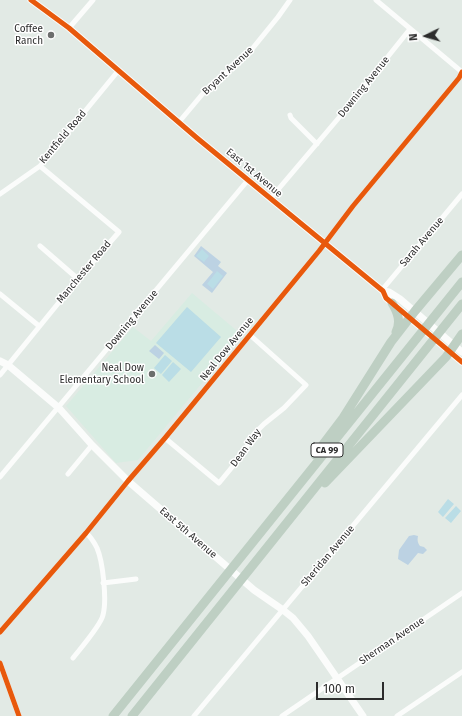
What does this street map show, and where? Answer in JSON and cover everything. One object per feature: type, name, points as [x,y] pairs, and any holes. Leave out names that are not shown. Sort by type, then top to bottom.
[{"type":"highway","points":[[289,497],[292,487],[347,412],[391,342],[462,255]]},
{"type":"highway","name":"CA 99","points":[[113,716],[462,282]]},
{"type":"highway","points":[[391,342],[399,323],[398,314],[392,304]]},
{"type":"highway","name":"CA 99","points":[[132,716],[462,304]]},
{"type":"highway","points":[[298,508],[317,491],[446,357],[462,334]]},
{"type":"street","name":"East 1st Avenue","points":[[31,0],[69,28],[270,199],[382,290],[389,292],[400,299],[412,315]]},
{"type":"street","points":[[69,28],[93,0]]},
{"type":"street","name":"Bryant Avenue","points":[[179,122],[205,91],[248,54],[278,18],[290,0]]},
{"type":"street","points":[[376,0],[462,72]]},
{"type":"street","name":"Downing Avenue","points":[[270,199],[317,144],[410,29]]},
{"type":"street","name":"Kentfield Road","points":[[0,193],[40,166],[118,71]]},
{"type":"street","name":"Neal Dow Avenue","points":[[0,632],[86,533],[250,335],[462,72]]},
{"type":"street","points":[[290,115],[291,118],[317,144]]},
{"type":"street","name":"Manchester Road","points":[[0,375],[78,279],[119,232],[40,166]]},
{"type":"street","name":"Downing Avenue","points":[[0,477],[248,180]]},
{"type":"street","name":"Sarah Avenue","points":[[382,290],[462,194]]},
{"type":"street","points":[[40,246],[78,279]]},
{"type":"street","name":"East 1st Avenue","points":[[382,290],[386,298],[392,304],[412,315],[451,348],[462,362]]},
{"type":"street","points":[[0,294],[39,326]]},
{"type":"street","name":"Dean Way","points":[[165,438],[219,483],[242,456],[254,434],[284,408],[306,385],[250,335]]},
{"type":"street","name":"East 1st Avenue","points":[[451,348],[462,352]]},
{"type":"street","name":"East 5th Avenue","points":[[0,361],[8,365],[59,408],[92,446],[128,481],[254,590],[283,610],[301,626],[363,716]]},
{"type":"street","name":"Sheridan Avenue","points":[[194,716],[462,395]]},
{"type":"street","points":[[68,474],[92,446]]},
{"type":"street","points":[[73,658],[91,635],[103,616],[104,598],[99,552],[92,539],[86,533]]},
{"type":"street","points":[[103,583],[136,579]]},
{"type":"street","name":"Sherman Avenue","points":[[282,716],[462,594]]},
{"type":"street","points":[[0,663],[19,716]]},
{"type":"street","points":[[397,716],[462,672]]},
{"type":"shaded area","points":[[201,246],[221,262],[218,266],[227,273],[212,293],[202,285],[213,272],[194,256]]},
{"type":"shaded area","points":[[202,249],[209,256],[204,262],[196,256]]},
{"type":"shaded area","points":[[217,271],[223,276],[213,289],[207,284]]},
{"type":"shaded area","name":"Neal Dow Elementary School","points":[[192,293],[242,335],[138,460],[116,463],[66,406],[133,327],[151,341]]},
{"type":"shaded area","points":[[187,307],[221,337],[191,372],[156,343]]},
{"type":"shaded area","points":[[155,345],[164,353],[159,359],[149,351]]},
{"type":"shaded area","points":[[165,355],[172,361],[161,374],[154,368]]},
{"type":"shaded area","points":[[173,362],[181,369],[169,382],[162,375]]},
{"type":"shaded area","points":[[448,499],[454,504],[443,517],[438,512]]},
{"type":"shaded area","points":[[456,506],[461,511],[451,523],[445,518]]},
{"type":"shaded area","points":[[409,536],[418,536],[420,546],[427,550],[423,554],[418,553],[408,565],[398,559],[399,550]]},
{"type":"cycle path","points":[[31,0],[69,28],[197,138],[383,291],[386,298],[462,362]]},
{"type":"cycle path","points":[[0,632],[86,533],[165,438],[319,251],[353,206],[459,78],[462,72]]},
{"type":"cycle path","points":[[0,663],[19,716]]},
{"type":"place","name":"Coffee Ranch","points":[[51,35]]},
{"type":"place","name":"Neal Dow Elementary School","points":[[152,374]]}]
